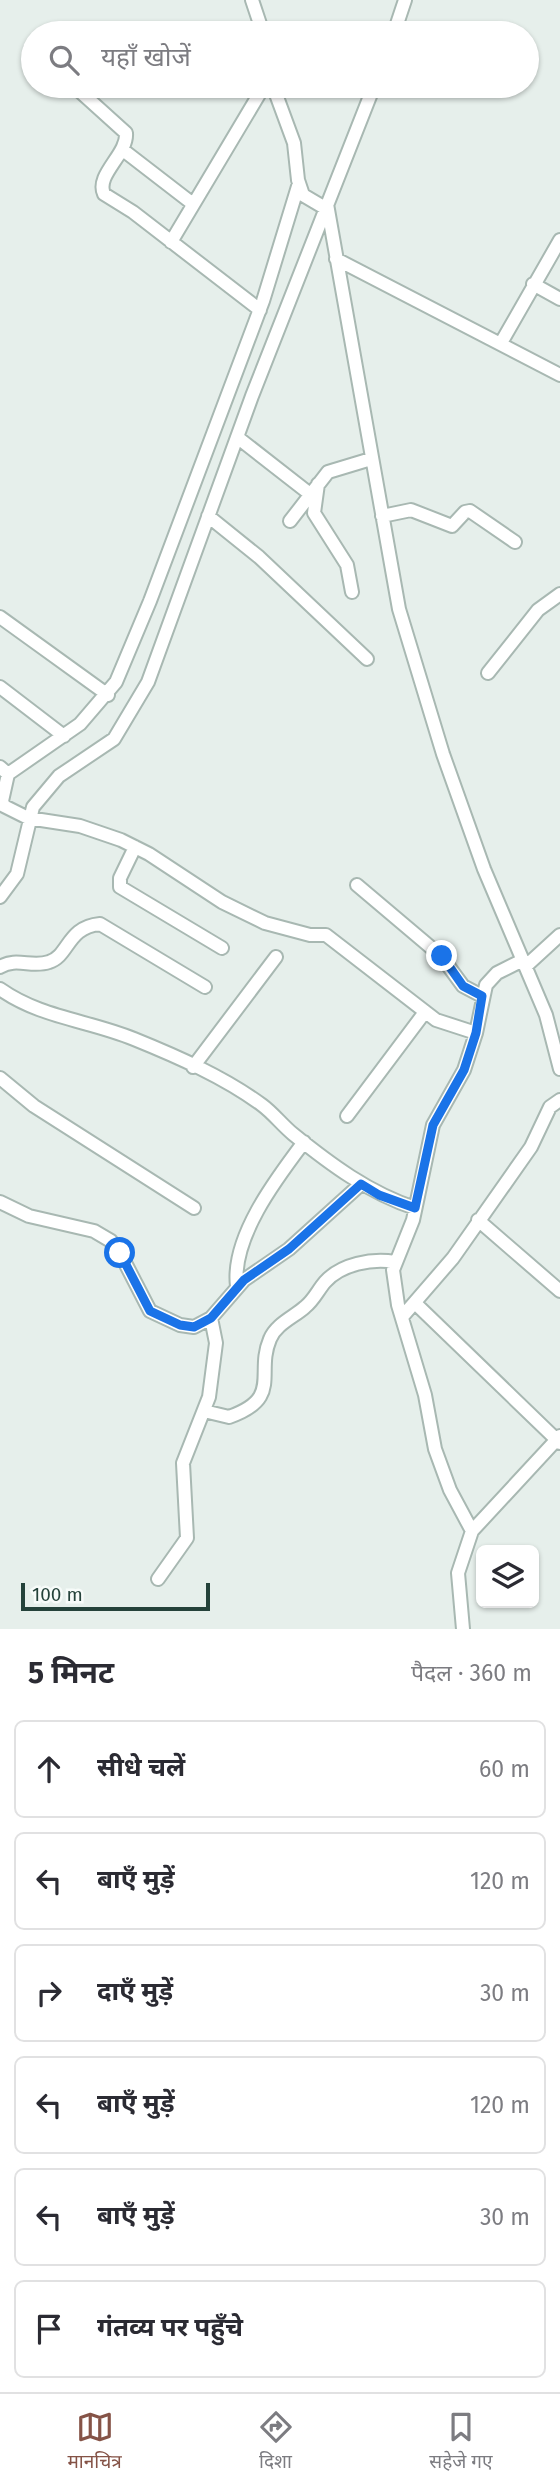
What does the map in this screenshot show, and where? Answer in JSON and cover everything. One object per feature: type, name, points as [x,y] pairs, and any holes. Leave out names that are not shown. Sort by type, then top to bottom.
[{"type":"street","points":[[252,0],[259,21]]},
{"type":"street","points":[[398,21],[405,0]]},
{"type":"street","points":[[88,98],[126,132],[123,150],[103,182],[102,191],[260,310]]},
{"type":"street","points":[[171,242],[257,98]]},
{"type":"street","points":[[277,98],[294,143],[301,189],[260,310],[150,601],[108,695],[64,736],[4,770],[2,802],[20,814],[80,826],[135,847],[222,902],[265,923],[295,932],[326,935],[425,1012],[447,1026],[476,1033]]},
{"type":"street","points":[[0,897],[17,874],[22,859],[20,814],[47,788],[99,752],[114,738],[149,682],[324,206],[369,98]]},
{"type":"street","points":[[123,150],[193,205]]},
{"type":"street","points":[[301,189],[324,206],[399,608],[443,754],[484,869],[546,1015],[560,1069]]},
{"type":"street","points":[[501,343],[560,240]]},
{"type":"street","points":[[336,259],[560,375]]},
{"type":"street","points":[[533,284],[560,299]]},
{"type":"street","points":[[237,437],[314,489]]},
{"type":"street","points":[[290,521],[314,489],[333,470],[372,459]]},
{"type":"street","points":[[314,489],[314,513],[347,565],[352,592]]},
{"type":"street","points":[[382,516],[411,510],[452,526],[465,512],[470,511],[515,542]]},
{"type":"street","points":[[208,516],[259,557],[367,659]]},
{"type":"street","points":[[488,673],[538,610],[560,594]]},
{"type":"street","points":[[0,617],[108,695]]},
{"type":"street","points":[[0,687],[64,736]]},
{"type":"street","points":[[135,847],[120,878],[120,887],[222,948]]},
{"type":"street","points":[[358,885],[442,956],[463,986],[482,996]]},
{"type":"street","points":[[0,967],[14,961],[50,962],[57,958],[72,935],[100,924],[205,987]]},
{"type":"street","points":[[472,1531],[442,1471],[425,1395],[402,1317],[394,1281],[395,1262],[415,1208],[433,1125],[464,1070],[476,1033],[486,985],[497,974],[524,963],[560,935]]},
{"type":"street","points":[[193,1067],[276,957]]},
{"type":"street","points":[[0,989],[33,1009],[133,1038],[254,1099],[304,1142],[361,1184],[379,1195],[415,1208]]},
{"type":"street","points":[[347,1116],[425,1012]]},
{"type":"street","points":[[0,1078],[66,1127],[194,1208]]},
{"type":"street","points":[[402,1317],[453,1258],[531,1147],[550,1107],[560,1100]]},
{"type":"street","points":[[237,1286],[236,1272],[240,1253],[262,1203],[304,1142]]},
{"type":"street","points":[[0,1202],[29,1216],[94,1230],[111,1241],[120,1253],[142,1302],[150,1311],[162,1318],[194,1327],[211,1318],[237,1286],[289,1249],[361,1184]]},
{"type":"street","points":[[478,1220],[557,1283]]},
{"type":"street","points":[[204,1411],[229,1417],[252,1404],[266,1382],[267,1347],[274,1331],[308,1305],[331,1277],[367,1261],[395,1262]]},
{"type":"street","points":[[416,1304],[559,1440],[472,1531],[458,1573],[463,1629]]},
{"type":"street","points":[[158,1579],[187,1538],[183,1463],[204,1411],[216,1343],[211,1318]]},
{"type":"route","points":[[120,1253],[142,1302],[150,1311],[180,1325],[194,1327],[211,1318],[237,1286],[289,1249],[361,1184],[379,1195],[415,1208],[433,1125],[464,1070],[476,1033],[482,996],[466,989],[442,956]]}]
